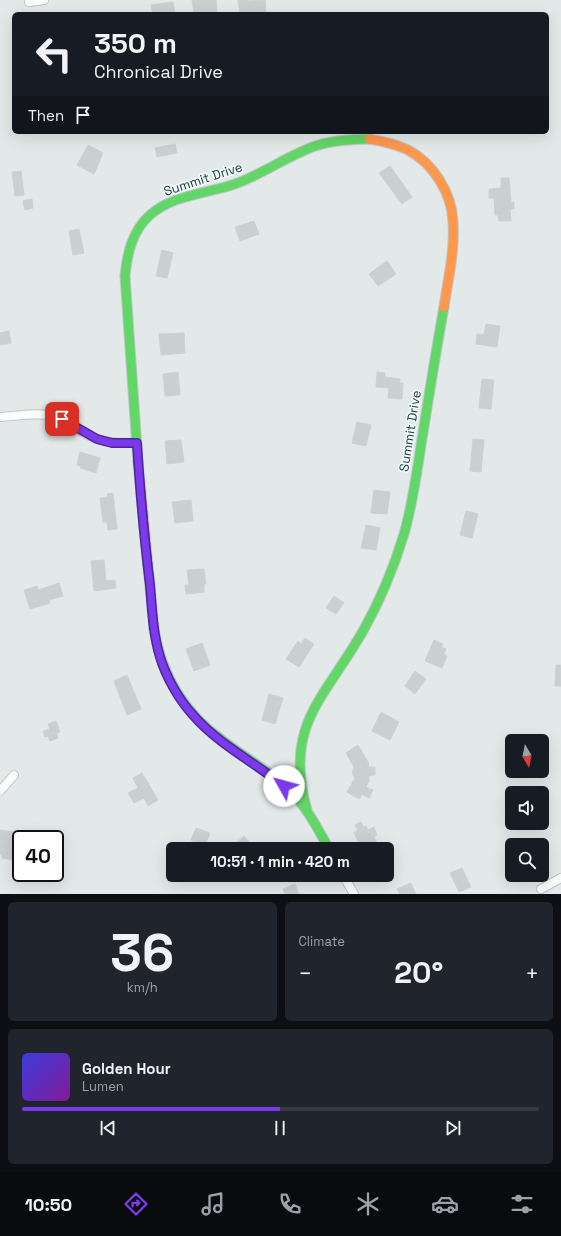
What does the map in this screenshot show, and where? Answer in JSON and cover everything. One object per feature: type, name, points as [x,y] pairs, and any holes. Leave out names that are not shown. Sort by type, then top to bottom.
[{"type":"street","points":[[29,2],[44,0]]},
{"type":"street","name":"Summit Drive","points":[[307,810],[301,787],[300,768],[303,737],[308,720],[322,695],[353,649],[382,593],[401,548],[413,498],[453,241],[453,219],[448,198],[437,175],[429,164],[412,151],[391,142],[366,138],[340,140],[310,148],[236,184],[177,199],[164,205],[149,216],[138,230],[132,241],[126,264],[125,276],[143,522],[153,618],[158,648],[165,670],[184,703],[200,723],[284,786],[307,810],[325,842]]},
{"type":"street","points":[[0,417],[36,415],[52,416],[62,419],[97,439],[112,443],[137,443]]},
{"type":"street","points":[[0,791],[14,775]]},
{"type":"street","points":[[541,889],[561,878]]},
{"type":"street","points":[[347,882],[354,894]]},
{"type":"building","points":[[192,0],[216,0],[217,12],[194,12]]},
{"type":"building","points":[[238,0],[265,0],[266,12],[240,12]]},
{"type":"building","points":[[173,2],[175,12],[153,12],[151,5]]},
{"type":"building","points":[[175,144],[177,153],[157,157],[155,148]]},
{"type":"building","points":[[88,145],[103,153],[94,174],[77,165]]},
{"type":"building","points":[[390,166],[412,197],[402,204],[379,173]]},
{"type":"building","points":[[21,171],[24,195],[15,196],[12,172]]},
{"type":"building","points":[[501,178],[509,178],[511,203],[514,202],[514,209],[510,209],[511,221],[499,221],[498,215],[495,215],[494,198],[489,198],[489,189],[501,188]]},
{"type":"building","points":[[32,199],[33,208],[25,210],[23,201]]},
{"type":"building","points":[[254,221],[259,234],[240,241],[235,227]]},
{"type":"building","points":[[79,229],[84,253],[73,255],[69,231]]},
{"type":"building","points":[[162,250],[173,253],[167,278],[156,276]]},
{"type":"building","points":[[387,261],[396,274],[378,286],[369,274]]},
{"type":"building","points":[[486,324],[500,326],[497,347],[476,344],[477,334],[484,335]]},
{"type":"building","points":[[9,331],[11,343],[0,345],[0,333]]},
{"type":"building","points":[[184,333],[185,353],[161,355],[159,334]]},
{"type":"building","points":[[178,372],[180,395],[165,396],[163,374]]},
{"type":"building","points":[[377,372],[385,373],[385,377],[400,379],[399,383],[403,383],[402,399],[388,398],[389,388],[376,387]]},
{"type":"building","points":[[482,379],[494,380],[491,409],[479,408]]},
{"type":"building","points":[[357,422],[371,425],[366,446],[352,443]]},
{"type":"building","points":[[473,439],[484,440],[481,472],[470,471]]},
{"type":"building","points":[[181,440],[184,462],[167,464],[165,441]]},
{"type":"building","points":[[80,452],[100,458],[96,473],[80,468],[81,466],[77,465]]},
{"type":"building","points":[[374,490],[390,492],[387,514],[371,513]]},
{"type":"building","points":[[113,493],[117,529],[108,530],[107,522],[103,522],[100,498],[108,497],[107,494]]},
{"type":"building","points":[[191,500],[193,521],[175,523],[172,502]]},
{"type":"building","points":[[466,511],[478,514],[472,538],[460,535]]},
{"type":"building","points":[[366,525],[380,528],[376,550],[361,548]]},
{"type":"building","points":[[104,560],[106,581],[115,580],[116,588],[94,591],[91,561]]},
{"type":"building","points":[[204,569],[206,584],[204,584],[204,592],[186,594],[185,585],[189,585],[187,570]]},
{"type":"building","points":[[59,583],[63,596],[49,600],[50,603],[30,609],[24,590],[37,586],[38,590]]},
{"type":"building","points":[[334,596],[344,603],[336,614],[326,608]]},
{"type":"building","points":[[305,638],[314,644],[299,667],[286,659],[298,641],[301,644]]},
{"type":"building","points":[[434,640],[443,644],[441,647],[446,649],[444,654],[447,656],[442,668],[425,661]]},
{"type":"building","points":[[202,643],[210,665],[194,671],[186,649]]},
{"type":"building","points":[[556,665],[561,665],[561,686],[555,686]]},
{"type":"building","points":[[415,671],[426,679],[415,694],[405,686]]},
{"type":"building","points":[[127,675],[141,709],[127,715],[114,681]]},
{"type":"building","points":[[269,694],[283,698],[275,724],[262,720]]},
{"type":"building","points":[[381,712],[399,722],[390,740],[372,731]]},
{"type":"building","points":[[56,721],[60,732],[57,733],[58,738],[50,741],[48,736],[45,737],[43,731],[50,729],[48,724]]},
{"type":"building","points":[[358,745],[368,762],[369,767],[375,767],[375,775],[369,776],[369,781],[366,787],[373,790],[369,798],[362,794],[359,799],[347,792],[355,778],[352,773],[354,767],[346,753]]},
{"type":"building","points":[[142,773],[158,800],[148,806],[144,798],[134,803],[128,793],[138,788],[133,778]]},
{"type":"building","points":[[361,822],[368,830],[374,827],[377,835],[374,837],[376,842],[358,842],[354,833],[358,830],[355,825]]},
{"type":"building","points":[[196,828],[210,833],[207,842],[196,842],[191,840]]},
{"type":"building","points":[[0,830],[12,832],[12,860],[2,858],[2,855],[0,854]]},
{"type":"building","points":[[244,836],[249,842],[237,842]]},
{"type":"building","points":[[462,868],[471,887],[459,892],[450,873]]},
{"type":"building","points":[[411,883],[416,894],[400,894],[397,889]]},
{"type":"building","points":[[295,884],[299,894],[285,894],[283,889]]},
{"type":"traffic: fast","points":[[138,462],[125,276],[129,251],[135,236],[144,221],[159,208],[169,203],[191,195],[235,184],[315,146],[342,140],[369,139]]},
{"type":"traffic: fast","points":[[307,810],[301,781],[300,756],[304,734],[322,695],[369,620],[386,584],[400,546],[412,499],[444,307]]},
{"type":"traffic: fast","points":[[154,629],[157,646],[169,677],[176,691],[196,718],[230,746],[271,774],[286,787],[310,816],[325,842]]},
{"type":"traffic: slow","points":[[369,139],[398,146],[417,156],[433,171],[445,190],[452,211],[453,244],[444,307]]},
{"type":"traffic: jam","points":[[138,462],[154,629]]},
{"type":"route","points":[[62,419],[90,436],[106,442],[137,443],[143,522],[153,618],[160,658],[165,670],[184,703],[200,723],[284,786]]}]
